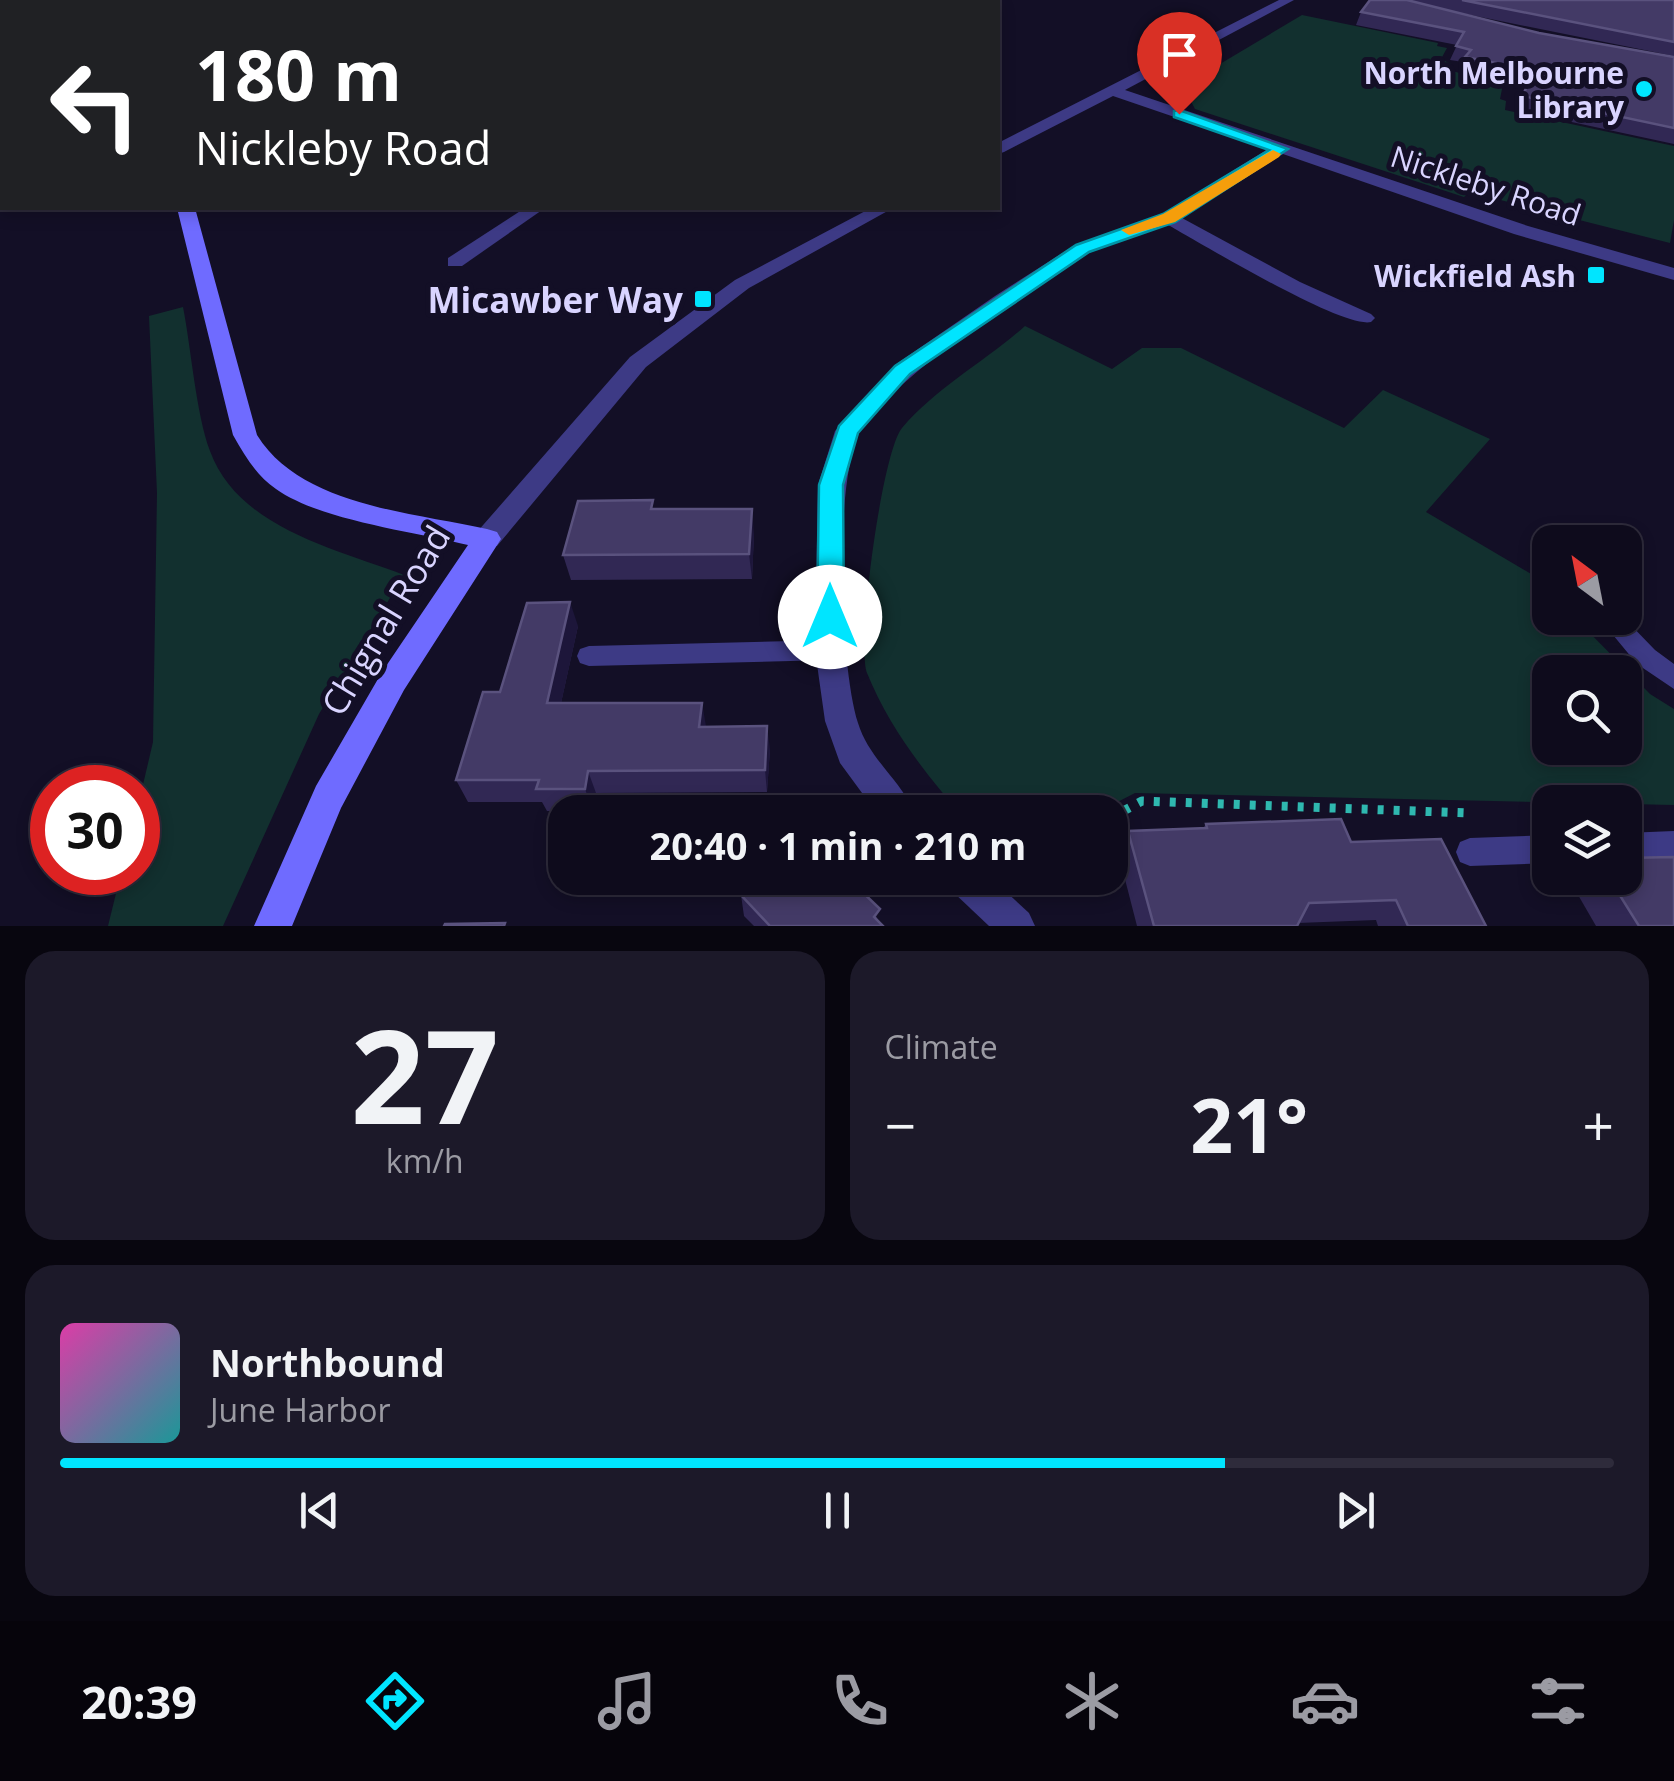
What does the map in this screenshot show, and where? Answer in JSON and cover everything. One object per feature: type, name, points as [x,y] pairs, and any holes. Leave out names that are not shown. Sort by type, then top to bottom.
[{"type":"street","points":[[1000,147],[1288,0]]},
{"type":"street","name":"Nickleby Road","points":[[1111,90],[1521,230],[1674,274]]},
{"type":"street","points":[[883,795],[858,763],[841,721],[830,650],[831,485],[847,431],[902,370],[1002,300],[1082,249],[1169,218],[1280,149]]},
{"type":"street","name":"Chignal Road","points":[[187,210],[246,434],[261,462],[286,484],[326,502],[488,539],[392,681],[328,798],[273,926]]},
{"type":"street","points":[[455,262],[533,210]]},
{"type":"street","points":[[488,539],[638,362],[742,284],[880,210]]},
{"type":"street","points":[[1169,218],[1293,286],[1364,318]]},
{"type":"street","points":[[983,895],[1016,926]]},
{"type":"lane","points":[[1626,635],[1674,678]]},
{"type":"lane","points":[[589,656],[830,650]]},
{"type":"lane","points":[[1642,846],[1674,845]]},
{"type":"lane","points":[[1470,852],[1532,850]]},
{"type":"path","points":[[1128,808],[1142,801],[1475,813]]},
{"type":"green space","points":[[1302,15],[1438,43],[1437,46],[1447,48],[1441,59],[1451,64],[1448,70],[1503,84],[1500,99],[1506,101],[1505,110],[1674,146],[1674,220],[1670,243],[1469,192],[1464,197],[1195,109],[1183,86]]},
{"type":"green space","points":[[183,307],[210,451],[224,477],[243,499],[292,532],[404,575],[319,714],[223,926],[108,926],[116,895],[160,895],[160,765],[148,765],[153,742],[157,493],[149,316]]},
{"type":"green space","points":[[1025,326],[1112,369],[1142,348],[1181,348],[1344,428],[1383,390],[1490,439],[1426,512],[1532,575],[1532,635],[1592,635],[1612,655],[1532,655],[1532,765],[1642,765],[1642,686],[1674,709],[1674,805],[1642,804],[1642,785],[1532,785],[1532,802],[1135,793],[1128,797],[945,795],[885,711],[867,673],[865,655],[868,590],[879,509],[894,444],[902,428],[930,400]]},
{"type":"building","points":[[1370,0],[1407,0],[1539,33],[1674,57],[1674,128],[1523,96],[1533,70],[1465,57],[1471,50],[1456,46],[1464,32],[1361,12]]},
{"type":"building","points":[[1462,0],[1674,0],[1674,42]]},
{"type":"building","points":[[653,500],[651,509],[752,509],[749,554],[563,555],[578,501]]},
{"type":"building","points":[[570,602],[547,703],[702,703],[699,727],[767,726],[765,770],[588,771],[585,789],[536,789],[539,780],[456,780],[483,692],[500,692],[527,603]]},
{"type":"building","points":[[1341,819],[1351,842],[1441,839],[1486,926],[1408,926],[1396,900],[1309,903],[1297,926],[1154,926],[1128,831],[1207,828],[1206,824]]},
{"type":"building","points":[[1674,857],[1674,926],[1639,926],[1620,895],[1642,895],[1642,858]]},
{"type":"building","points":[[741,895],[865,895],[880,909],[874,917],[883,926],[770,926]]},
{"type":"building","points":[[505,923],[504,926],[444,926],[445,924]]},
{"type":"slow traffic","points":[[1129,230],[1169,218],[1273,154]]},
{"type":"place","name":"North Melbourne Library","points":[[1644,89]]},
{"type":"place","name":"Wickfield Ash","points":[[1596,275]]},
{"type":"place","name":"Micawber Way","points":[[703,299]]},
{"type":"route","points":[[830,617],[831,485],[847,431],[902,370],[1082,249],[1169,218],[1280,149],[1179,114]]}]
